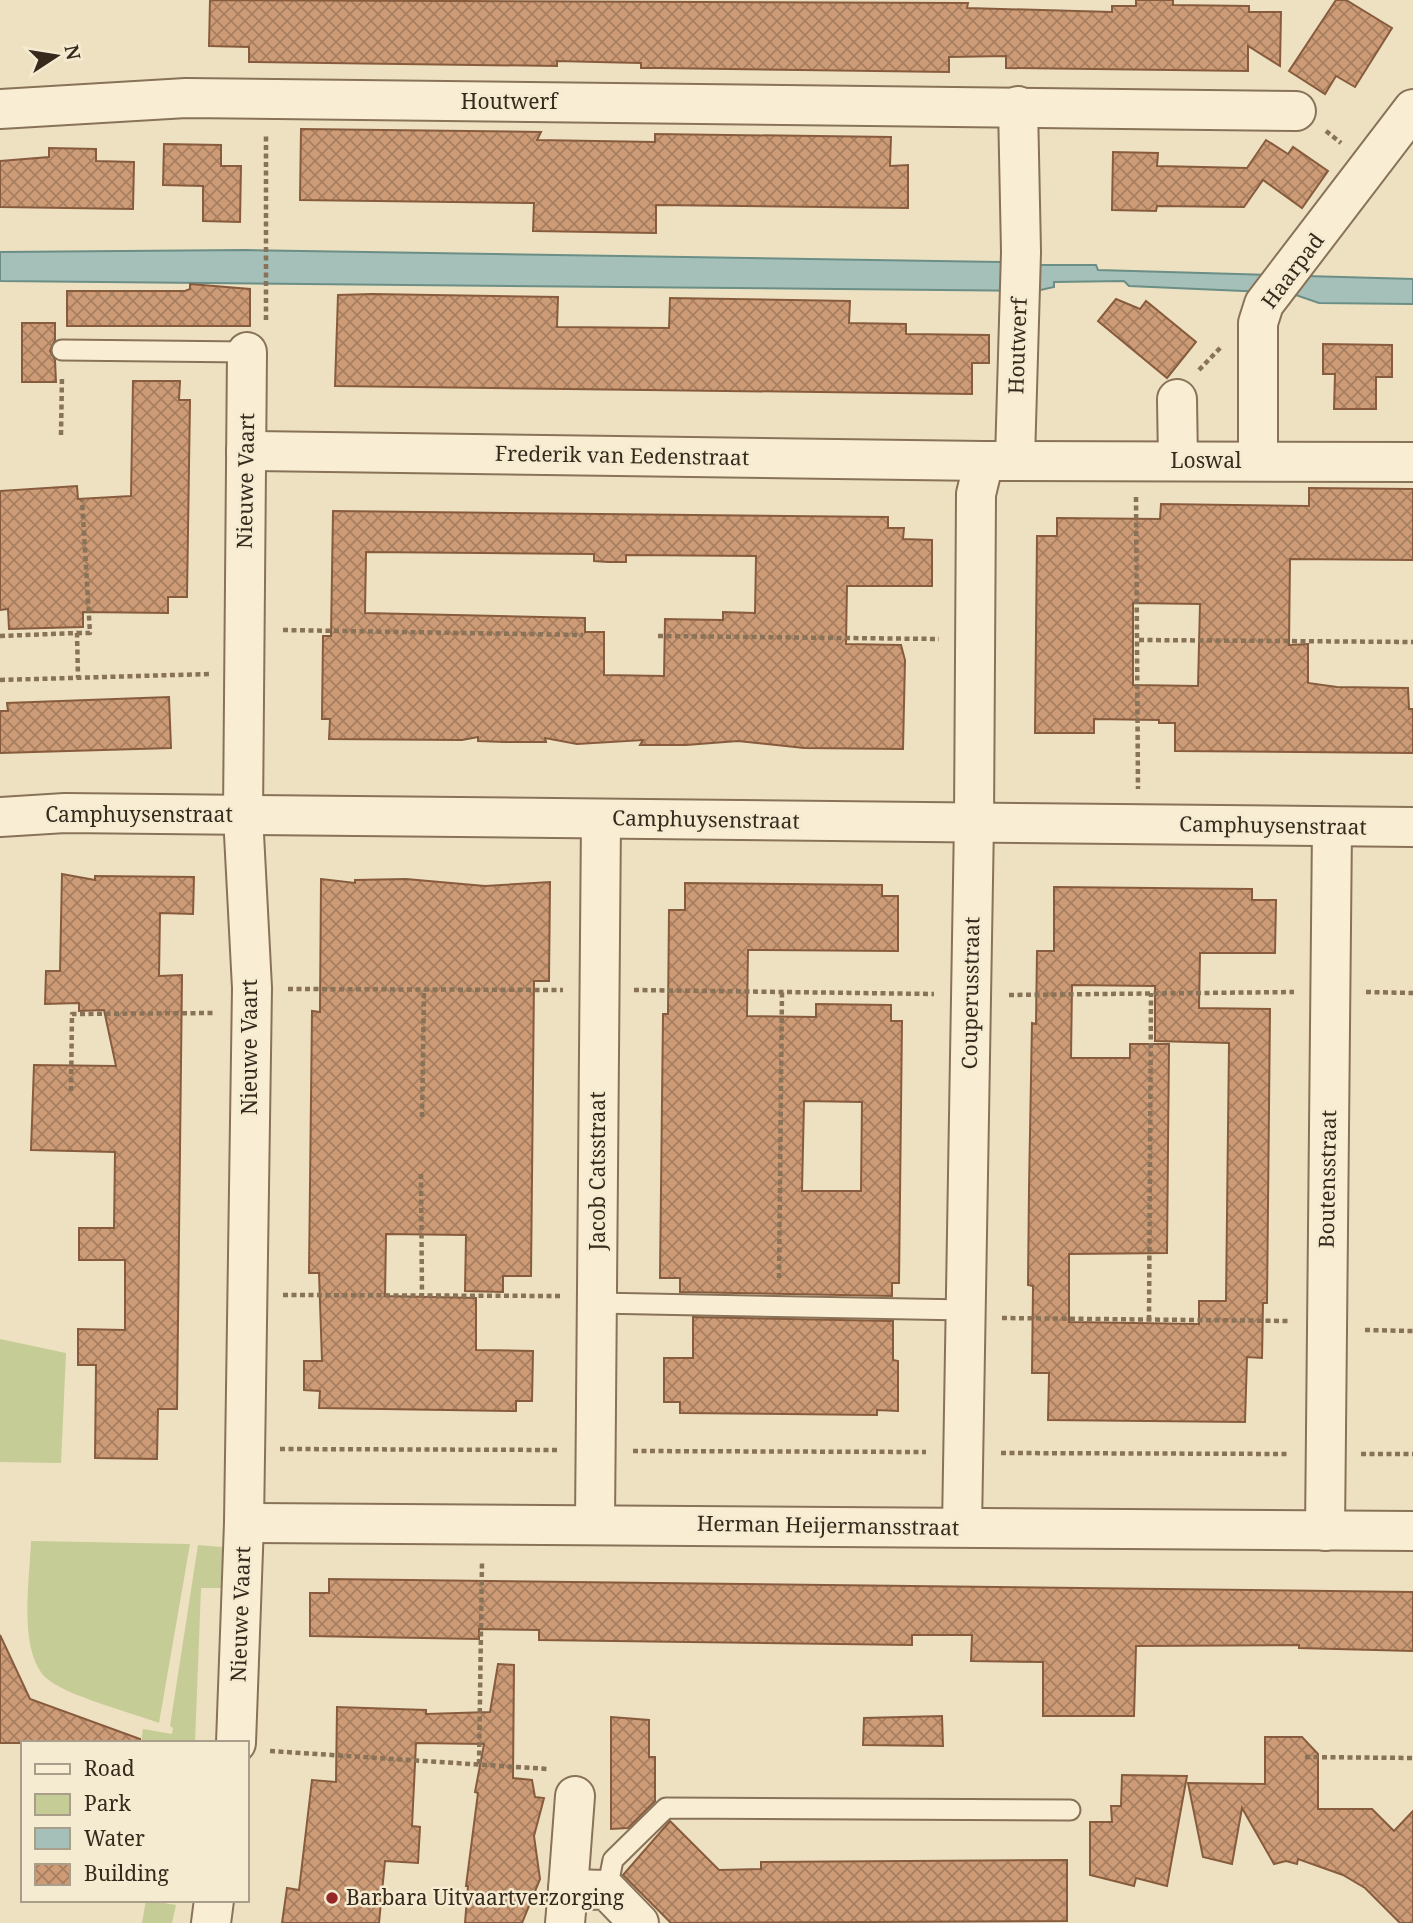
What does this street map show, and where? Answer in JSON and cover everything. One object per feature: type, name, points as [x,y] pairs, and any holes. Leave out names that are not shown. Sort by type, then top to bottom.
[{"type":"street","name":"Houtwerf","points":[[0,109],[122,100],[266,100],[1296,111]]},
{"type":"street","name":"Houtwerf","points":[[999,460],[1019,306],[1021,252],[1018,106]]},
{"type":"street","name":"Haarpad","points":[[1258,460],[1261,314],[1413,110]]},
{"type":"street","name":"Nieuwe Vaart","points":[[247,352],[243,815],[252,1000],[244,1524],[248,1741]]},
{"type":"street","points":[[1177,398],[1178,461]]},
{"type":"street","name":"Frederik van Eedenstraat","points":[[246,452],[999,460]]},
{"type":"street","name":"Loswal","points":[[999,460],[1413,462]]},
{"type":"street","name":"Couperusstraat","points":[[962,1527],[974,822],[976,494],[999,460]]},
{"type":"street","name":"Camphuysenstraat","points":[[0,817],[65,813],[1413,828]]},
{"type":"street","name":"Jacob Catsstraat","points":[[595,1523],[601,819]]},
{"type":"street","name":"Boutensstraat","points":[[1325,1531],[1332,827]]},
{"type":"street","name":"Herman Heijermansstraat","points":[[244,1524],[595,1523],[1413,1531]]},
{"type":"street","points":[[575,1796],[566,1906],[607,1890],[639,1923]]},
{"type":"street","points":[[211,1923],[214,1902]]},
{"type":"lane","points":[[62,350],[247,352]]},
{"type":"lane","points":[[597,1299],[966,1314]]},
{"type":"lane","points":[[607,1890],[613,1860],[666,1808],[1070,1810]]},
{"type":"path","points":[[266,100],[266,294]]},
{"type":"path","points":[[1296,111],[1373,165]]},
{"type":"path","points":[[1177,398],[1215,351],[1261,314]]},
{"type":"path","points":[[61,435],[62,350]]},
{"type":"path","points":[[1136,461],[1138,825]]},
{"type":"path","points":[[0,636],[90,633],[82,500]]},
{"type":"path","points":[[245,630],[583,635]]},
{"type":"path","points":[[77,633],[78,678]]},
{"type":"path","points":[[658,636],[975,639]]},
{"type":"path","points":[[1139,640],[1413,642]]},
{"type":"path","points":[[0,680],[244,673]]},
{"type":"path","points":[[71,1091],[72,1014],[252,1000],[424,990],[600,989],[971,995],[1413,993]]},
{"type":"path","points":[[422,1117],[424,990]]},
{"type":"path","points":[[779,1306],[782,992]]},
{"type":"path","points":[[1149,1320],[1151,993]]},
{"type":"path","points":[[421,1174],[422,1296]]},
{"type":"path","points":[[248,1295],[597,1299]]},
{"type":"path","points":[[966,1314],[1327,1325],[1413,1331]]},
{"type":"path","points":[[245,1449],[1413,1454]]},
{"type":"path","points":[[479,1763],[483,1523]]},
{"type":"path","points":[[248,1746],[562,1771],[575,1796]]},
{"type":"path","points":[[1305,1757],[1413,1758]]},
{"type":"green space","points":[[0,1339],[66,1353],[61,1463],[0,1462]]},
{"type":"green space","points":[[31,1541],[190,1544],[159,1723],[82,1697],[45,1677],[31,1649],[28,1631]]},
{"type":"green space","points":[[198,1545],[222,1547],[222,1588],[201,1588],[195,1741],[141,1741],[143,1729],[172,1734],[173,1728],[170,1726]]},
{"type":"green space","points":[[146,1902],[176,1905],[172,1923],[142,1923]]},
{"type":"water","points":[[245,250],[1000,262],[1035,271],[1036,265],[1096,265],[1098,270],[1413,279],[1413,304],[1319,303],[1290,293],[1129,286],[1124,281],[1054,282],[1054,287],[1036,291],[0,281],[0,252]]},
{"type":"building","points":[[210,0],[968,3],[967,8],[1112,12],[1112,6],[1136,6],[1136,0],[1173,0],[1173,5],[1249,6],[1249,12],[1281,12],[1280,66],[1248,46],[1248,71],[1006,68],[1006,56],[949,57],[949,72],[641,68],[641,63],[557,61],[557,66],[249,62],[249,47],[209,46]]},
{"type":"building","points":[[1336,0],[1346,0],[1392,28],[1355,87],[1336,76],[1325,94],[1289,71]]},
{"type":"building","points":[[301,129],[541,132],[537,140],[655,142],[655,134],[891,137],[890,166],[908,165],[908,208],[656,205],[656,233],[533,231],[534,203],[300,200]]},
{"type":"building","points":[[1266,140],[1288,154],[1293,147],[1328,171],[1302,208],[1263,180],[1244,207],[1157,206],[1156,211],[1112,210],[1113,152],[1158,153],[1157,166],[1247,168]]},
{"type":"building","points":[[164,144],[221,145],[221,166],[241,166],[240,222],[203,221],[203,186],[163,185]]},
{"type":"building","points":[[49,148],[96,149],[96,161],[134,162],[133,209],[0,207],[0,161],[49,157]]},
{"type":"building","points":[[190,284],[250,289],[250,326],[67,326],[67,291],[185,291],[190,289]]},
{"type":"building","points":[[338,295],[558,297],[557,327],[669,328],[670,298],[850,301],[849,323],[906,324],[906,334],[989,335],[989,363],[972,363],[972,394],[335,386]]},
{"type":"building","points":[[1116,299],[1140,309],[1146,301],[1196,342],[1167,378],[1098,321]]},
{"type":"building","points":[[22,323],[55,323],[55,340],[50,351],[55,360],[56,382],[22,382]]},
{"type":"building","points":[[1323,344],[1392,345],[1392,377],[1376,377],[1376,409],[1334,409],[1335,374],[1323,374]]},
{"type":"building","points":[[133,381],[180,381],[179,400],[190,400],[187,597],[168,597],[168,613],[83,612],[83,627],[9,629],[8,609],[0,610],[0,491],[77,486],[78,499],[131,496]]},
{"type":"building","points":[[1309,488],[1413,489],[1413,560],[1290,559],[1289,645],[1308,644],[1308,683],[1337,687],[1408,688],[1409,709],[1413,709],[1413,753],[1175,751],[1175,723],[1159,723],[1159,720],[1094,719],[1094,733],[1035,733],[1037,536],[1057,536],[1057,518],[1160,519],[1161,504],[1309,506]],"holes":[[[1133,603],[1200,604],[1198,686],[1133,685]]]},
{"type":"building","points":[[333,511],[888,517],[888,528],[904,528],[903,539],[932,540],[932,586],[847,586],[846,644],[901,645],[905,660],[903,749],[804,748],[738,741],[640,745],[643,740],[577,744],[545,738],[546,742],[478,741],[478,737],[462,740],[329,739],[330,719],[322,719],[323,636],[331,636]],"holes":[[[366,552],[594,554],[594,561],[608,562],[626,562],[626,555],[756,556],[755,613],[723,612],[723,620],[665,619],[664,676],[604,675],[604,632],[585,632],[585,618],[365,613]]]},
{"type":"building","points":[[169,697],[171,748],[0,753],[0,711],[8,711],[7,703]]},
{"type":"building","points":[[62,874],[95,880],[95,876],[194,877],[193,914],[160,913],[159,976],[182,975],[177,1409],[158,1409],[157,1459],[95,1458],[96,1365],[78,1365],[78,1329],[125,1330],[125,1260],[79,1260],[79,1228],[114,1228],[115,1152],[31,1150],[34,1065],[116,1066],[104,1010],[79,1011],[79,1003],[45,1004],[46,971],[60,971]]},
{"type":"building","points":[[321,879],[355,883],[355,880],[406,879],[485,886],[550,882],[549,981],[534,981],[531,1276],[503,1276],[503,1292],[465,1291],[466,1235],[386,1234],[385,1296],[476,1298],[476,1350],[533,1351],[532,1401],[516,1401],[516,1411],[319,1408],[320,1391],[304,1390],[304,1361],[322,1361],[319,1273],[309,1273],[312,1011],[320,1012]]},
{"type":"building","points":[[685,883],[882,885],[882,896],[898,896],[898,951],[748,950],[747,1016],[816,1017],[816,1004],[891,1005],[891,1021],[902,1021],[899,1283],[892,1283],[892,1296],[680,1292],[680,1278],[660,1278],[663,1014],[668,1014],[669,910],[685,910]],"holes":[[[804,1101],[862,1102],[861,1191],[802,1191]]]},
{"type":"building","points":[[1054,887],[1252,889],[1252,900],[1276,900],[1275,953],[1200,953],[1199,1008],[1270,1009],[1267,1303],[1263,1303],[1262,1358],[1247,1357],[1245,1422],[1048,1420],[1049,1373],[1032,1373],[1033,1286],[1028,1285],[1029,1189],[1032,1023],[1036,1024],[1037,951],[1054,951]],"holes":[[[1072,985],[1155,986],[1155,1041],[1229,1043],[1226,1301],[1199,1301],[1199,1324],[1069,1322],[1069,1254],[1167,1253],[1169,1044],[1130,1044],[1130,1058],[1071,1058]]]},
{"type":"building","points":[[693,1317],[893,1321],[893,1360],[898,1361],[898,1411],[877,1410],[877,1415],[680,1413],[680,1402],[664,1402],[664,1358],[693,1358]]},
{"type":"building","points":[[329,1579],[1413,1592],[1413,1651],[1299,1648],[1299,1645],[1136,1646],[1134,1716],[1043,1716],[1043,1662],[971,1661],[972,1635],[912,1635],[912,1645],[539,1640],[539,1630],[479,1629],[479,1639],[310,1636],[310,1593],[329,1593]]},
{"type":"building","points":[[0,1635],[30,1699],[140,1739],[140,1741],[0,1743]]},
{"type":"building","points":[[498,1664],[514,1665],[513,1778],[532,1780],[535,1797],[544,1798],[534,1836],[540,1879],[522,1923],[465,1923],[466,1886],[478,1793],[475,1792],[484,1744],[416,1743],[412,1826],[420,1827],[418,1863],[385,1861],[379,1923],[282,1923],[287,1888],[299,1890],[312,1780],[336,1782],[337,1707],[426,1710],[426,1714],[490,1712]]},
{"type":"building","points":[[942,1716],[943,1746],[863,1745],[864,1718]]},
{"type":"building","points":[[611,1717],[649,1720],[649,1757],[655,1757],[655,1801],[628,1828],[611,1829]]},
{"type":"building","points":[[1265,1737],[1302,1737],[1318,1754],[1318,1809],[1372,1809],[1394,1831],[1413,1811],[1413,1923],[1400,1923],[1365,1888],[1343,1875],[1298,1859],[1297,1864],[1286,1861],[1274,1864],[1242,1808],[1232,1864],[1203,1857],[1188,1783],[1265,1784]]},
{"type":"building","points":[[1122,1775],[1187,1776],[1167,1886],[1136,1878],[1134,1886],[1090,1875],[1090,1822],[1112,1822],[1111,1806],[1121,1806]]},
{"type":"building","points":[[670,1821],[719,1870],[761,1869],[761,1862],[1067,1860],[1067,1921],[671,1923],[623,1875]]},
{"type":"place","name":"Barbara Uitvaartverzorging","points":[[332,1898]]}]
